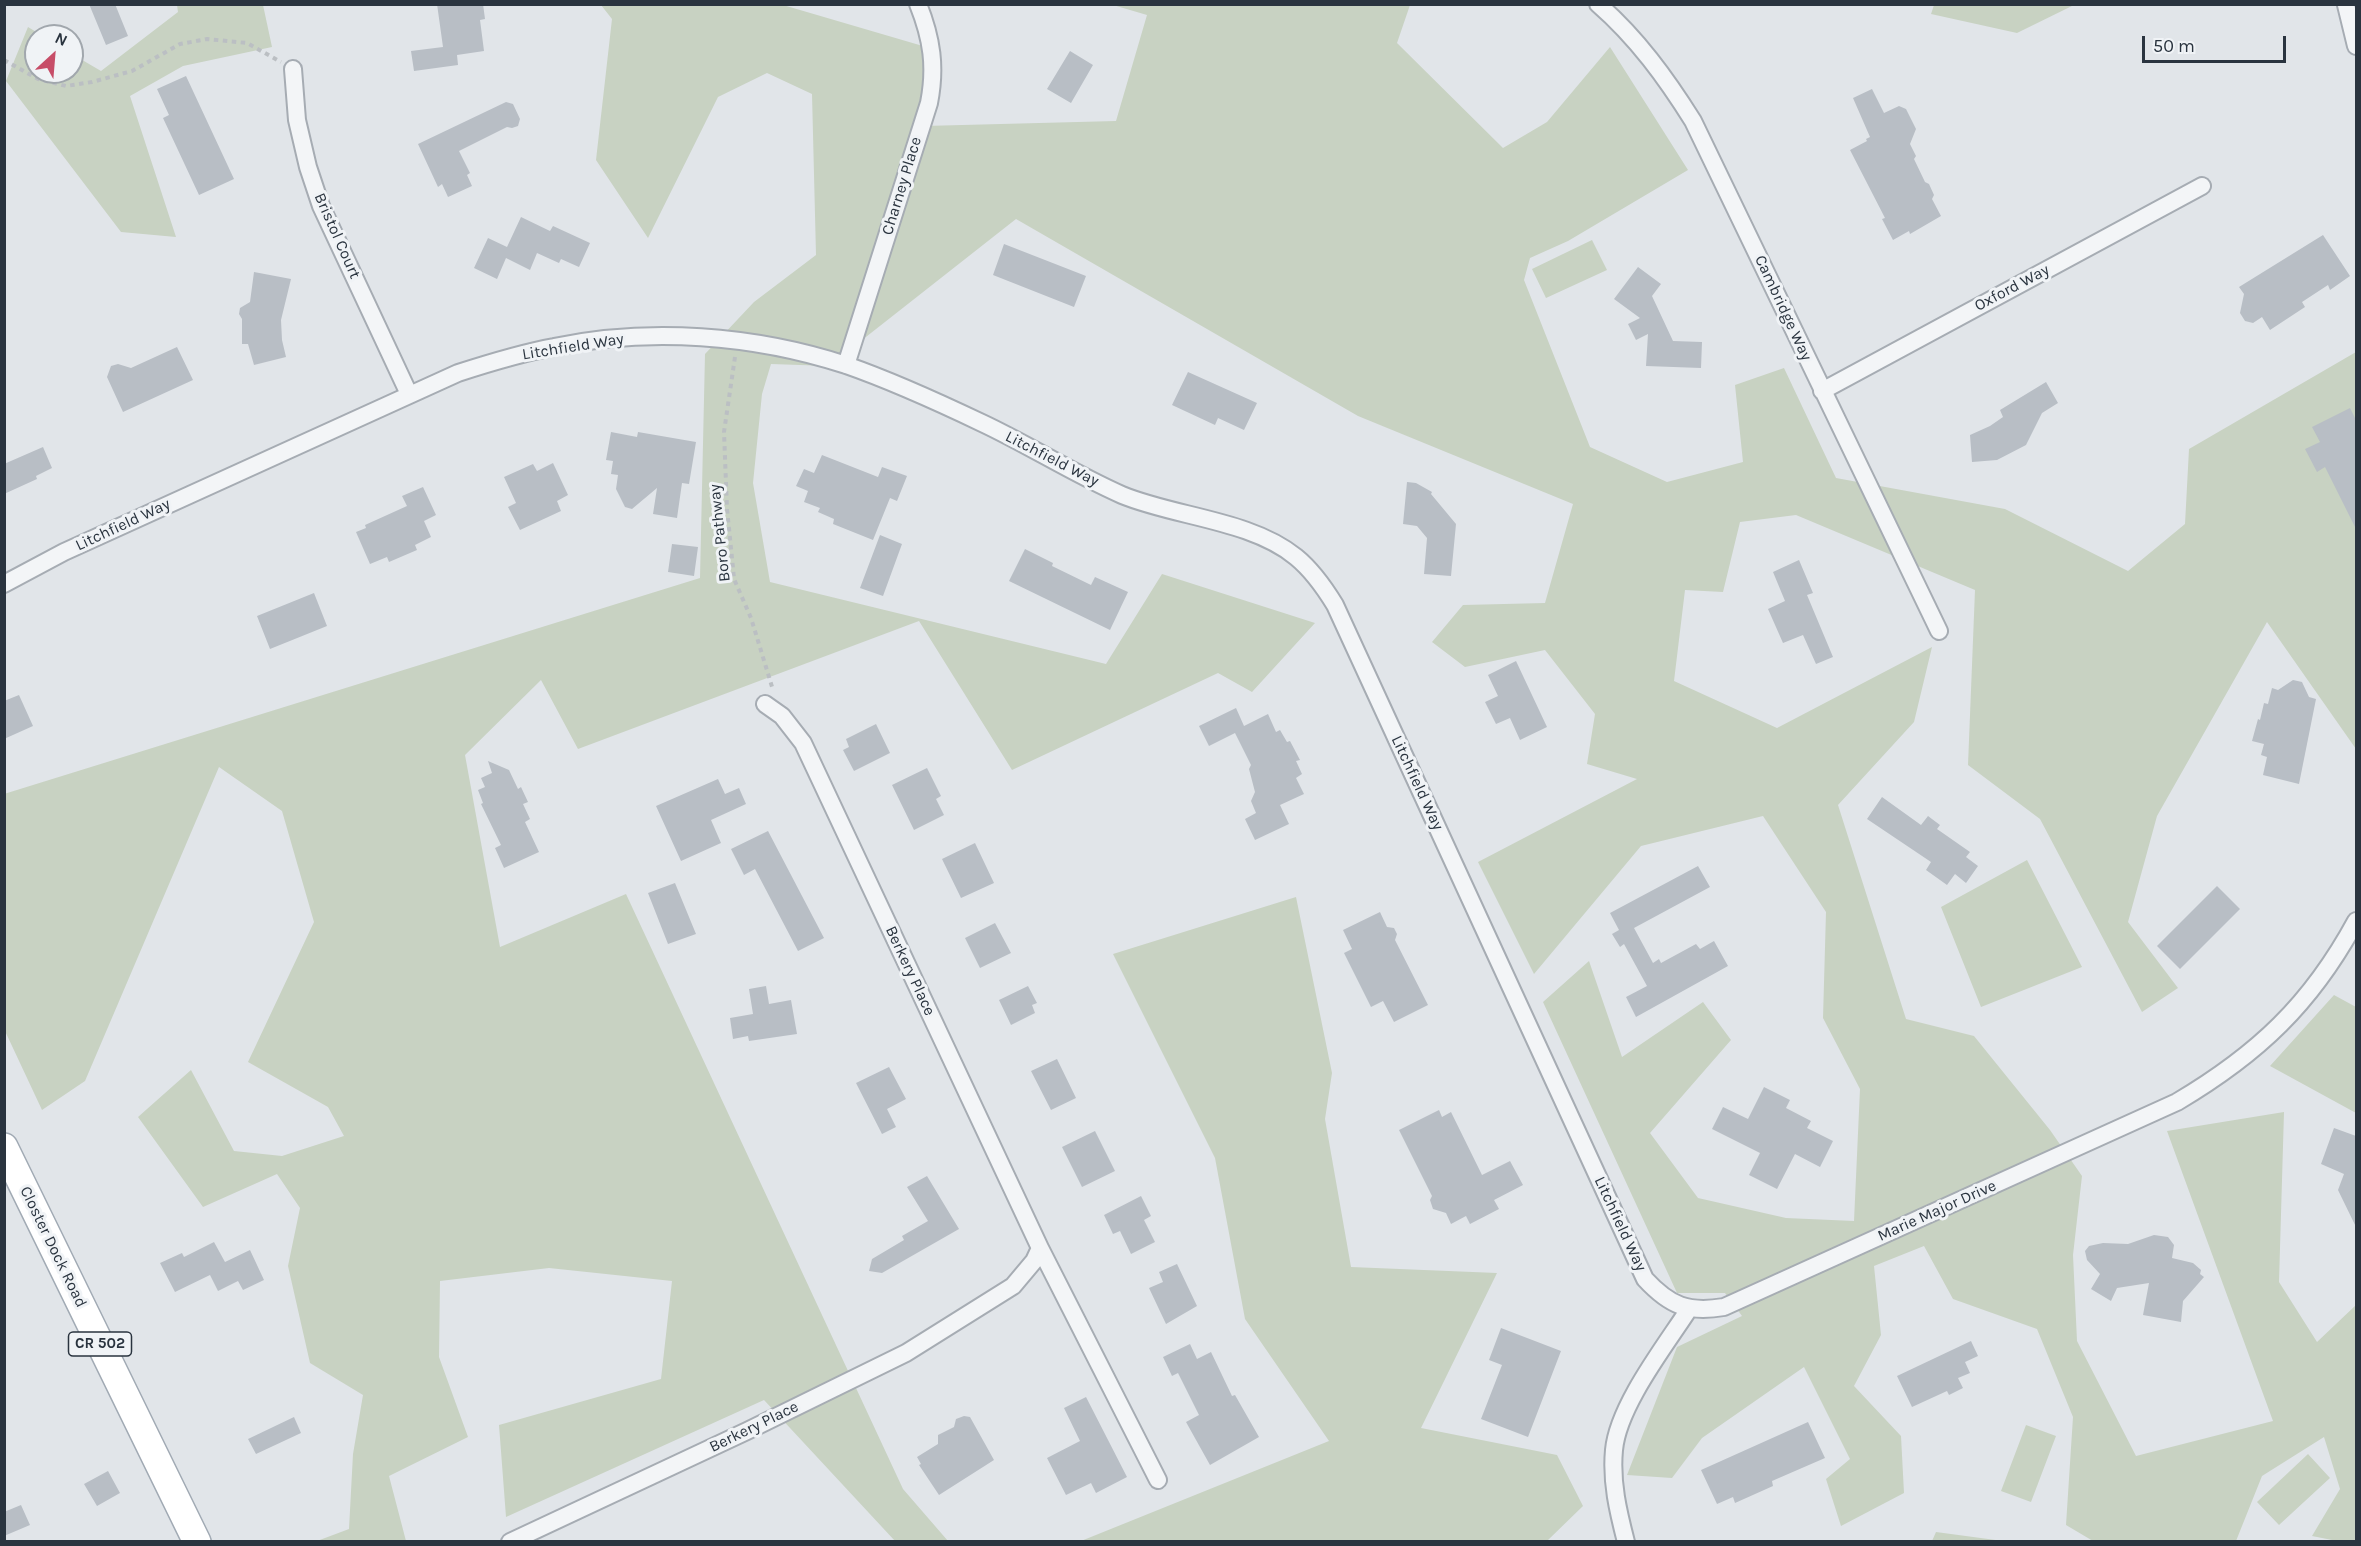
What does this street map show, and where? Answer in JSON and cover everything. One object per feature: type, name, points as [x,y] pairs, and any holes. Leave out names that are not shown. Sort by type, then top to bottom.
[{"type":"main road","name":"Closter Dock Road","points":[[4,1147],[12,1182],[197,1542]]},
{"type":"street","name":"Charney Place","points":[[846,365],[929,103],[933,79],[933,53],[928,28],[918,4]]},
{"type":"street","name":"Cambridge Way","points":[[1598,4],[1639,44],[1668,81],[1693,121],[1939,631]]},
{"type":"street","points":[[2346,5],[2356,46]]},
{"type":"street","name":"Bristol Court","points":[[293,69],[297,120],[308,167],[318,196],[409,394]]},
{"type":"street","name":"Oxford Way","points":[[1822,391],[2202,186]]},
{"type":"street","name":"Litchfield Way","points":[[4,584],[64,552],[409,394],[458,374],[506,358],[556,346],[607,339],[658,336],[737,341],[810,355],[846,365],[984,424],[1145,504],[1251,533],[1295,556],[1324,587],[1348,633],[1645,1280],[1672,1303],[1689,1309]]},
{"type":"street","name":"Berkery Place","points":[[765,704],[782,716],[803,743],[1040,1248],[1158,1480]]},
{"type":"street","name":"Marie Major Drive","points":[[1689,1309],[1706,1310],[1724,1307],[2176,1102],[2214,1080],[2249,1055],[2286,1021],[2319,982],[2356,921]]},
{"type":"street","name":"Berkery Place","points":[[510,1542],[747,1431],[906,1353],[1013,1286],[1034,1261],[1040,1248]]},
{"type":"street","points":[[1626,1542],[1614,1486],[1614,1449],[1623,1419],[1638,1387],[1689,1309]]},
{"type":"path","points":[[4,60],[38,78],[66,86],[92,82],[132,71],[180,44],[220,39],[247,43],[293,69]]},
{"type":"path","name":"Boro Pathway","points":[[737,341],[724,432],[733,568],[782,716]]},
{"type":"green space","points":[[1934,4],[2074,5],[2017,33],[1931,14]]},
{"type":"green space","points":[[177,5],[263,5],[272,47],[183,66],[130,96],[176,237],[121,232],[6,81],[24,37],[24,84],[84,84],[84,61],[101,71],[178,12]]},
{"type":"green space","points":[[601,5],[783,5],[933,49],[924,126],[1116,121],[1147,15],[1113,5],[1410,5],[1397,43],[1503,148],[1547,122],[1610,47],[1688,170],[1568,241],[1530,258],[1524,280],[1590,447],[1667,482],[1743,462],[1735,385],[1784,368],[1836,478],[2005,509],[2128,571],[2185,524],[2189,449],[2356,352],[2356,749],[2267,622],[2157,816],[2128,922],[2178,988],[2142,1012],[2040,819],[1968,765],[1975,590],[1796,515],[1740,522],[1723,592],[1685,590],[1674,681],[1777,728],[1932,647],[1914,722],[1838,805],[1906,1019],[1974,1036],[2050,1130],[2082,1176],[2073,1255],[2077,1341],[2136,1456],[2273,1421],[2167,1131],[2284,1112],[2279,1282],[2317,1342],[2356,1305],[2356,1541],[2337,1541],[2312,1536],[2340,1489],[2324,1437],[2262,1476],[2236,1541],[2093,1541],[2066,1525],[2073,1417],[2037,1329],[1953,1299],[1924,1246],[1874,1266],[1881,1335],[1854,1386],[1901,1436],[1904,1493],[1841,1526],[1826,1479],[1850,1459],[1804,1367],[1702,1438],[1672,1478],[1627,1475],[1677,1347],[1742,1316],[1725,1293],[1677,1293],[1543,1002],[1589,961],[1622,1057],[1703,1002],[1731,1040],[1650,1133],[1698,1198],[1786,1218],[1854,1221],[1860,1089],[1823,1018],[1826,912],[1763,816],[1641,846],[1534,974],[1478,862],[1637,779],[1587,764],[1595,714],[1545,650],[1465,667],[1432,642],[1463,605],[1545,603],[1573,504],[1358,416],[1016,219],[829,366],[771,364],[762,394],[753,483],[770,582],[1106,664],[1162,574],[1315,623],[1252,692],[1218,673],[1012,770],[919,621],[578,749],[541,680],[465,755],[500,947],[626,894],[903,1489],[948,1541],[895,1541],[764,1400],[506,1517],[499,1425],[661,1379],[672,1281],[549,1268],[440,1281],[439,1357],[468,1437],[389,1476],[406,1541],[317,1541],[349,1529],[353,1454],[363,1395],[310,1363],[288,1266],[300,1208],[277,1174],[203,1207],[138,1117],[191,1070],[234,1151],[282,1156],[344,1136],[328,1107],[248,1062],[314,922],[282,811],[219,767],[85,1081],[42,1110],[5,1031],[4,794],[700,578],[705,354],[754,302],[816,255],[812,94],[767,73],[718,97],[648,238],[596,160],[612,19]]},
{"type":"green space","points":[[1592,240],[1607,270],[1546,298],[1532,269]]},
{"type":"green space","points":[[2027,860],[2082,967],[1981,1007],[1941,907]]},
{"type":"green space","points":[[1296,897],[1332,1073],[1325,1119],[1351,1267],[1497,1273],[1421,1428],[1557,1455],[1583,1506],[1547,1541],[1081,1541],[1329,1441],[1245,1319],[1215,1158],[1113,954]]},
{"type":"green space","points":[[2334,995],[2356,1007],[2356,1113],[2270,1066]]},
{"type":"green space","points":[[2026,1425],[2056,1436],[2031,1502],[2001,1491]]},
{"type":"green space","points":[[2308,1454],[2330,1478],[2279,1525],[2257,1502]]},
{"type":"green space","points":[[1936,1532],[2003,1541],[1932,1541]]},
{"type":"building","points":[[89,4],[115,4],[128,36],[106,45]]},
{"type":"building","points":[[437,4],[483,4],[485,19],[480,20],[484,51],[457,55],[458,65],[414,71],[411,51],[443,47]]},
{"type":"building","points":[[1070,51],[1093,65],[1071,103],[1047,89]]},
{"type":"building","points":[[186,76],[234,179],[199,195],[163,118],[169,115],[157,89]]},
{"type":"building","points":[[1872,89],[1884,113],[1899,106],[1906,109],[1916,129],[1910,144],[1916,156],[1914,159],[1925,182],[1929,184],[1934,195],[1932,199],[1941,216],[1910,234],[1909,231],[1893,240],[1882,219],[1885,218],[1850,150],[1870,137],[1853,98]]},
{"type":"building","points":[[506,102],[513,104],[520,119],[518,126],[507,127],[459,151],[470,173],[467,175],[472,186],[448,197],[442,184],[438,187],[418,144]]},
{"type":"building","points":[[521,217],[550,231],[553,226],[590,243],[579,267],[561,259],[559,263],[537,253],[530,270],[506,258],[497,279],[474,268],[488,238],[507,247]]},
{"type":"building","points":[[2323,235],[2350,276],[2330,290],[2328,285],[2302,302],[2305,307],[2270,330],[2262,317],[2253,323],[2245,321],[2240,313],[2244,294],[2239,287]]},
{"type":"building","points":[[1004,244],[1086,276],[1074,307],[993,275]]},
{"type":"building","points":[[1638,267],[1661,284],[1652,296],[1673,341],[1702,342],[1701,368],[1646,366],[1648,334],[1636,340],[1628,324],[1640,318],[1614,299]]},
{"type":"building","points":[[254,272],[291,279],[281,320],[286,357],[254,365],[248,344],[242,344],[242,319],[239,314],[240,308],[250,302]]},
{"type":"building","points":[[177,347],[193,380],[123,412],[107,377],[111,366],[118,364],[131,368]]},
{"type":"building","points":[[1188,372],[1257,403],[1244,430],[1218,418],[1215,425],[1172,405]]},
{"type":"building","points":[[2046,382],[2058,403],[2042,413],[2026,445],[1997,460],[1972,462],[1970,435],[2003,417],[2000,410]]},
{"type":"building","points":[[2350,408],[2356,420],[2356,529],[2325,467],[2317,472],[2305,449],[2320,442],[2312,427]]},
{"type":"building","points":[[611,432],[637,437],[638,432],[696,442],[689,484],[682,483],[677,518],[653,514],[657,488],[632,509],[625,507],[616,489],[618,475],[611,474],[613,461],[606,460]]},
{"type":"building","points":[[43,447],[52,468],[36,476],[37,479],[4,494],[4,464]]},
{"type":"building","points":[[822,455],[878,477],[882,467],[907,476],[897,501],[890,498],[873,540],[833,524],[834,519],[818,512],[820,508],[804,502],[808,491],[796,486],[804,469],[814,473]]},
{"type":"building","points":[[553,463],[568,495],[557,501],[561,511],[520,530],[508,507],[516,503],[504,477],[533,464],[537,471]]},
{"type":"building","points":[[1407,482],[1416,483],[1432,492],[1431,494],[1456,524],[1451,576],[1424,574],[1427,538],[1417,526],[1403,524]]},
{"type":"building","points":[[423,487],[436,515],[424,521],[431,537],[415,545],[417,550],[389,562],[387,557],[370,564],[356,532],[366,528],[365,525],[407,506],[402,496]]},
{"type":"building","points":[[880,535],[902,544],[883,596],[860,588]]},
{"type":"building","points":[[672,544],[698,547],[694,576],[668,572]]},
{"type":"building","points":[[1025,549],[1053,563],[1052,566],[1091,585],[1095,577],[1128,592],[1110,630],[1009,581]]},
{"type":"building","points":[[1799,560],[1813,593],[1807,595],[1833,657],[1816,664],[1803,635],[1783,643],[1768,609],[1785,601],[1773,572]]},
{"type":"building","points":[[314,593],[327,626],[270,649],[257,616]]},
{"type":"building","points":[[1516,661],[1547,727],[1520,740],[1510,718],[1496,724],[1485,702],[1498,696],[1488,675]]},
{"type":"building","points":[[2293,680],[2302,682],[2309,697],[2316,699],[2299,784],[2263,775],[2267,757],[2261,755],[2264,744],[2252,741],[2264,703],[2268,704],[2272,688],[2278,690]]},
{"type":"building","points":[[19,695],[33,726],[4,739],[4,701]]},
{"type":"building","points":[[1236,708],[1244,726],[1268,714],[1276,732],[1280,730],[1287,742],[1290,741],[1300,760],[1296,761],[1302,774],[1296,778],[1304,794],[1280,805],[1289,824],[1255,840],[1245,819],[1256,813],[1251,801],[1255,792],[1249,769],[1251,765],[1235,733],[1209,746],[1199,726]]},
{"type":"building","points":[[876,724],[890,753],[854,771],[843,750],[849,747],[846,739]]},
{"type":"building","points":[[488,761],[509,770],[518,789],[521,787],[528,802],[523,804],[530,819],[525,822],[539,852],[504,868],[495,848],[501,845],[481,804],[483,803],[478,790],[485,787],[481,778],[492,773]]},
{"type":"building","points":[[927,768],[941,796],[936,799],[944,815],[914,830],[892,785]]},
{"type":"building","points":[[718,779],[725,794],[739,788],[746,804],[711,820],[721,843],[681,861],[656,806]]},
{"type":"building","points":[[1882,797],[1921,825],[1928,816],[1940,825],[1937,829],[1970,852],[1966,857],[1978,866],[1966,883],[1955,874],[1947,885],[1926,870],[1931,862],[1867,819]]},
{"type":"building","points":[[768,831],[824,938],[798,951],[755,869],[744,875],[731,849]]},
{"type":"building","points":[[975,843],[994,883],[961,898],[942,859]]},
{"type":"building","points":[[1698,866],[1710,887],[1634,928],[1653,963],[1659,959],[1661,963],[1696,944],[1700,949],[1714,941],[1728,966],[1636,1017],[1626,997],[1647,986],[1624,944],[1620,947],[1612,934],[1619,930],[1610,913]]},
{"type":"building","points":[[675,883],[696,934],[668,944],[648,893]]},
{"type":"building","points":[[2217,886],[2240,909],[2180,969],[2157,946]]},
{"type":"building","points":[[1380,912],[1387,927],[1394,928],[1397,934],[1395,940],[1428,1005],[1394,1022],[1383,1001],[1371,1007],[1344,953],[1352,949],[1343,930]]},
{"type":"building","points":[[995,923],[1011,953],[980,968],[965,938]]},
{"type":"building","points":[[766,986],[769,1004],[791,1000],[797,1034],[749,1041],[748,1036],[733,1039],[730,1018],[753,1014],[749,989]]},
{"type":"building","points":[[1028,986],[1037,1003],[1032,1005],[1035,1013],[1011,1025],[999,1000]]},
{"type":"building","points":[[1057,1059],[1076,1098],[1051,1110],[1031,1071]]},
{"type":"building","points":[[889,1067],[906,1099],[887,1109],[896,1127],[882,1134],[856,1083]]},
{"type":"building","points":[[1764,1087],[1790,1100],[1786,1108],[1811,1121],[1807,1128],[1833,1141],[1820,1167],[1795,1154],[1777,1189],[1749,1175],[1760,1153],[1712,1129],[1723,1107],[1748,1119]]},
{"type":"building","points":[[1439,1110],[1442,1117],[1451,1112],[1482,1175],[1510,1161],[1523,1185],[1494,1200],[1499,1209],[1470,1224],[1466,1216],[1451,1224],[1446,1213],[1433,1209],[1430,1200],[1432,1196],[1399,1130]]},
{"type":"building","points":[[2334,1128],[2356,1136],[2356,1227],[2338,1190],[2344,1174],[2321,1164]]},
{"type":"building","points":[[1095,1131],[1115,1171],[1082,1187],[1062,1147]]},
{"type":"building","points":[[927,1176],[959,1229],[882,1273],[869,1271],[872,1259],[904,1240],[902,1236],[928,1221],[907,1187]]},
{"type":"building","points":[[1141,1196],[1151,1216],[1144,1220],[1155,1242],[1131,1254],[1120,1231],[1113,1234],[1104,1215]]},
{"type":"building","points":[[2154,1235],[2168,1237],[2174,1245],[2172,1258],[2193,1263],[2201,1270],[2200,1274],[2204,1277],[2183,1301],[2181,1322],[2143,1315],[2149,1283],[2117,1288],[2111,1301],[2091,1289],[2100,1274],[2087,1260],[2085,1251],[2089,1246],[2103,1243],[2128,1244]]},
{"type":"building","points":[[214,1242],[225,1262],[250,1250],[264,1280],[243,1290],[238,1281],[218,1291],[210,1275],[175,1292],[160,1263],[182,1253],[184,1257]]},
{"type":"building","points":[[1177,1264],[1197,1306],[1166,1324],[1149,1288],[1163,1282],[1159,1272]]},
{"type":"building","points":[[1501,1328],[1561,1351],[1528,1437],[1481,1419],[1502,1365],[1489,1360]]},
{"type":"building","points":[[1971,1341],[1978,1356],[1965,1362],[1970,1373],[1958,1378],[1963,1388],[1949,1395],[1947,1391],[1912,1407],[1897,1376]]},
{"type":"building","points":[[1190,1344],[1197,1359],[1211,1352],[1232,1396],[1235,1395],[1259,1437],[1210,1465],[1186,1422],[1199,1415],[1178,1373],[1172,1376],[1163,1357]]},
{"type":"building","points":[[1086,1397],[1127,1477],[1096,1493],[1091,1483],[1066,1495],[1047,1458],[1080,1441],[1064,1408]]},
{"type":"building","points":[[964,1416],[970,1417],[994,1460],[939,1495],[919,1465],[921,1464],[917,1457],[938,1444],[938,1435],[954,1427],[956,1419]]},
{"type":"building","points":[[294,1417],[301,1433],[256,1454],[248,1439]]},
{"type":"building","points":[[1808,1422],[1825,1458],[1772,1481],[1773,1486],[1735,1503],[1733,1497],[1717,1504],[1701,1470]]},
{"type":"building","points":[[108,1471],[120,1493],[97,1506],[84,1484]]},
{"type":"building","points":[[21,1505],[30,1525],[4,1536],[4,1512]]}]
